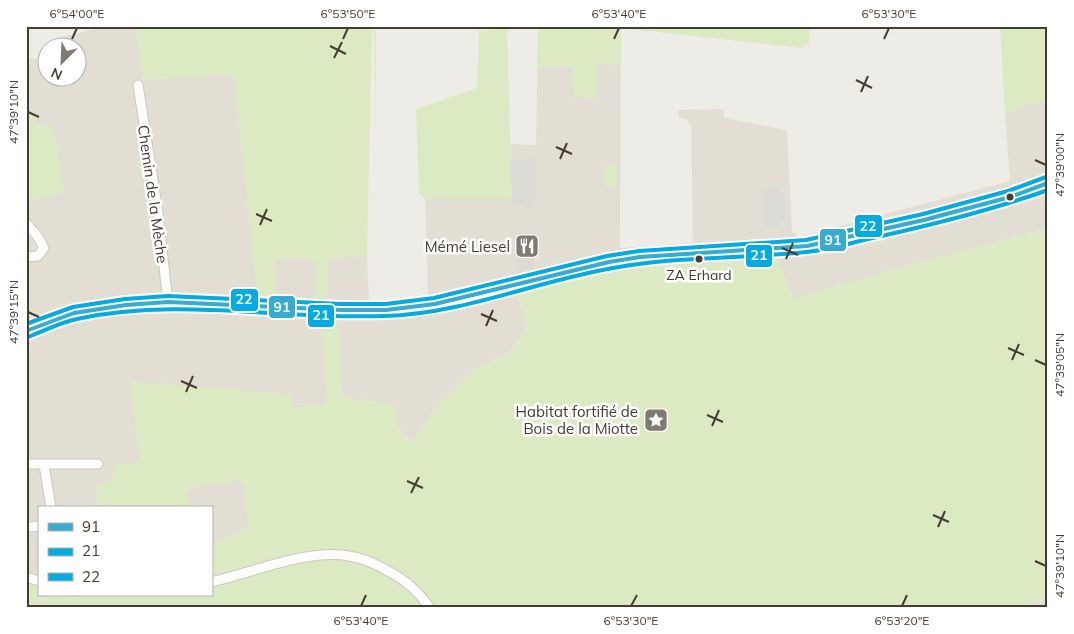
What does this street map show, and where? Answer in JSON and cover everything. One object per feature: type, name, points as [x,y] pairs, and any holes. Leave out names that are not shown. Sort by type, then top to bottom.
[{"type":"main road","points":[[26,331],[54,320],[90,310],[168,302],[340,310],[386,310],[435,304],[608,262],[640,257],[807,246],[924,220],[1010,196],[1048,183]]},
{"type":"street","name":"Chemin de la Mèche","points":[[138,85],[157,206],[168,302]]},
{"type":"street","points":[[26,223],[38,237],[44,248],[38,256],[26,257]]},
{"type":"street","points":[[26,464],[98,464]]},
{"type":"street","points":[[44,465],[51,506]]},
{"type":"street","points":[[212,582],[301,558],[322,555],[349,556],[375,564],[412,585],[430,608]]},
{"type":"street","points":[[26,577],[38,581]]},
{"type":"shaded area","points":[[105,26],[136,26],[143,80],[234,73],[244,156],[275,298],[274,257],[316,260],[317,300],[326,300],[328,258],[367,256],[369,301],[428,297],[425,199],[512,199],[510,144],[536,145],[538,26],[574,26],[596,98],[596,29],[621,29],[620,248],[693,243],[691,125],[686,119],[679,118],[678,110],[723,109],[724,118],[787,130],[792,232],[799,237],[1010,181],[1005,113],[1048,98],[1048,229],[913,264],[793,299],[778,260],[664,266],[597,276],[522,292],[519,299],[527,327],[510,353],[476,368],[432,412],[412,443],[397,427],[396,405],[342,397],[337,324],[322,326],[328,404],[294,408],[131,381],[141,462],[113,482],[96,484],[99,506],[38,506],[38,571],[26,574],[26,202],[64,192],[26,113],[26,69],[28,58],[38,59],[38,88],[88,88],[88,38],[60,38]]},
{"type":"shaded area","points":[[536,159],[537,199],[532,199],[533,208],[528,209],[524,203],[512,204],[510,160]]},
{"type":"shaded area","points":[[769,187],[779,187],[780,192],[785,192],[785,221],[778,221],[778,227],[763,227],[763,191],[769,191]]},
{"type":"shaded area","points":[[534,254],[534,271],[517,275],[516,255]]},
{"type":"shaded area","points":[[242,480],[249,527],[212,546],[212,506],[189,506],[186,489]]},
{"type":"shaded area","points":[[1032,600],[1048,602],[1048,608],[1031,608]]},
{"type":"green space","points":[[136,26],[372,26],[367,256],[328,258],[327,300],[317,300],[316,260],[274,258],[276,298],[257,295],[234,74],[143,80]]},
{"type":"green space","points":[[374,26],[376,26],[376,130]]},
{"type":"green space","points":[[538,26],[810,26],[809,43],[802,48],[621,29],[621,65],[596,63],[596,99],[574,97],[573,66],[537,68]]},
{"type":"green space","points":[[1000,26],[1048,26],[1048,98],[1005,113]]},
{"type":"green space","points":[[507,28],[512,199],[425,199],[419,193],[416,109],[477,88],[479,31]]},
{"type":"green space","points":[[26,108],[36,115],[34,125],[53,126],[64,192],[26,202]]},
{"type":"green space","points":[[608,164],[617,164],[616,186],[606,187],[605,166],[608,166]]},
{"type":"green space","points":[[1048,229],[1048,602],[1032,600],[1031,608],[26,608],[26,574],[38,571],[38,596],[212,596],[212,546],[249,527],[242,480],[186,489],[189,506],[99,506],[96,484],[113,481],[115,464],[140,462],[130,381],[291,394],[294,408],[327,404],[322,326],[338,324],[342,397],[397,405],[397,427],[412,443],[432,412],[476,368],[511,353],[527,327],[519,299],[522,292],[597,276],[664,266],[778,260],[793,299],[913,264]]},
{"type":"transit line","name":"22","points":[[26,324],[73,307],[125,299],[168,296],[341,304],[386,304],[434,298],[607,256],[639,251],[806,240],[923,214],[1008,191],[1046,177]]},
{"type":"transit line","name":"91","points":[[26,331],[74,313],[126,305],[168,302],[341,310],[386,310],[435,304],[609,262],[640,257],[807,246],[924,220],[1010,197],[1048,183]]},
{"type":"transit line","name":"21","points":[[28,337],[71,320],[115,313],[153,310],[192,309],[346,316],[413,314],[471,303],[585,274],[637,264],[824,250],[963,216],[1048,190]]},
{"type":"place","name":"Mémé Liesel","points":[[527,246]]},
{"type":"place","name":"ZA Erhard","points":[[699,259]]},
{"type":"place","name":"Habitat fortifié de Bois de la Miotte","points":[[656,420]]}]
